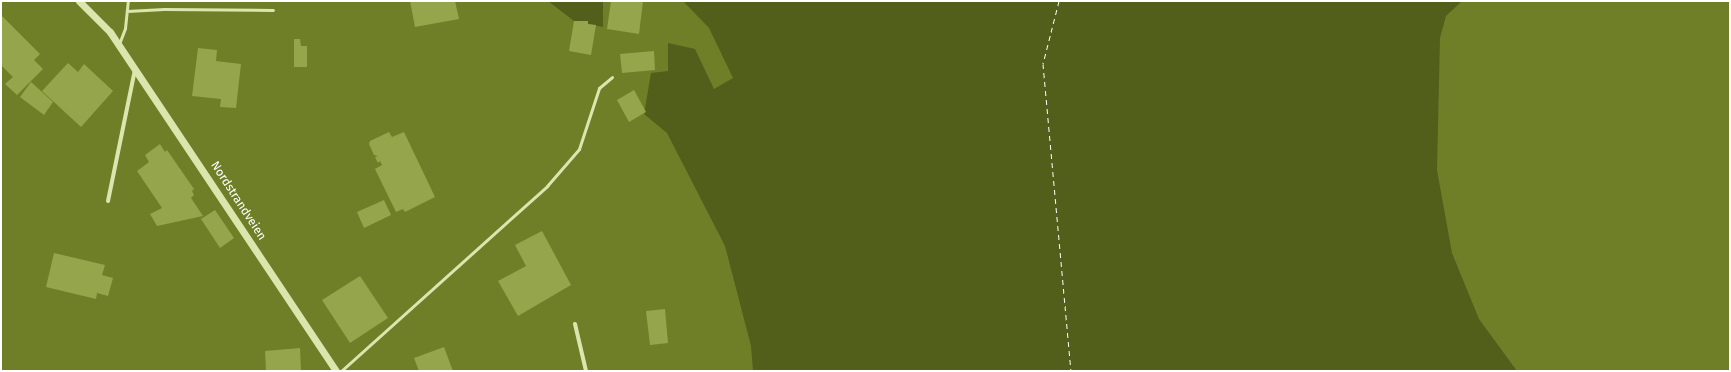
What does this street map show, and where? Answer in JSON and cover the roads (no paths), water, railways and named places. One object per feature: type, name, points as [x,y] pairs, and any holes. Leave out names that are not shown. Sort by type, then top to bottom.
[{"type":"street","name":"Nordstrandveien","points":[[79,1],[110,32],[134,70],[201,165],[336,371]]},
{"type":"street","points":[[108,201],[134,70]]},
{"type":"street","points":[[575,324],[586,371]]},
{"type":"lane","points":[[119,46],[128,1]]},
{"type":"lane","points":[[127,11],[164,9],[273,10]]},
{"type":"lane","points":[[342,371],[547,186],[579,149],[599,88],[612,77]]}]
